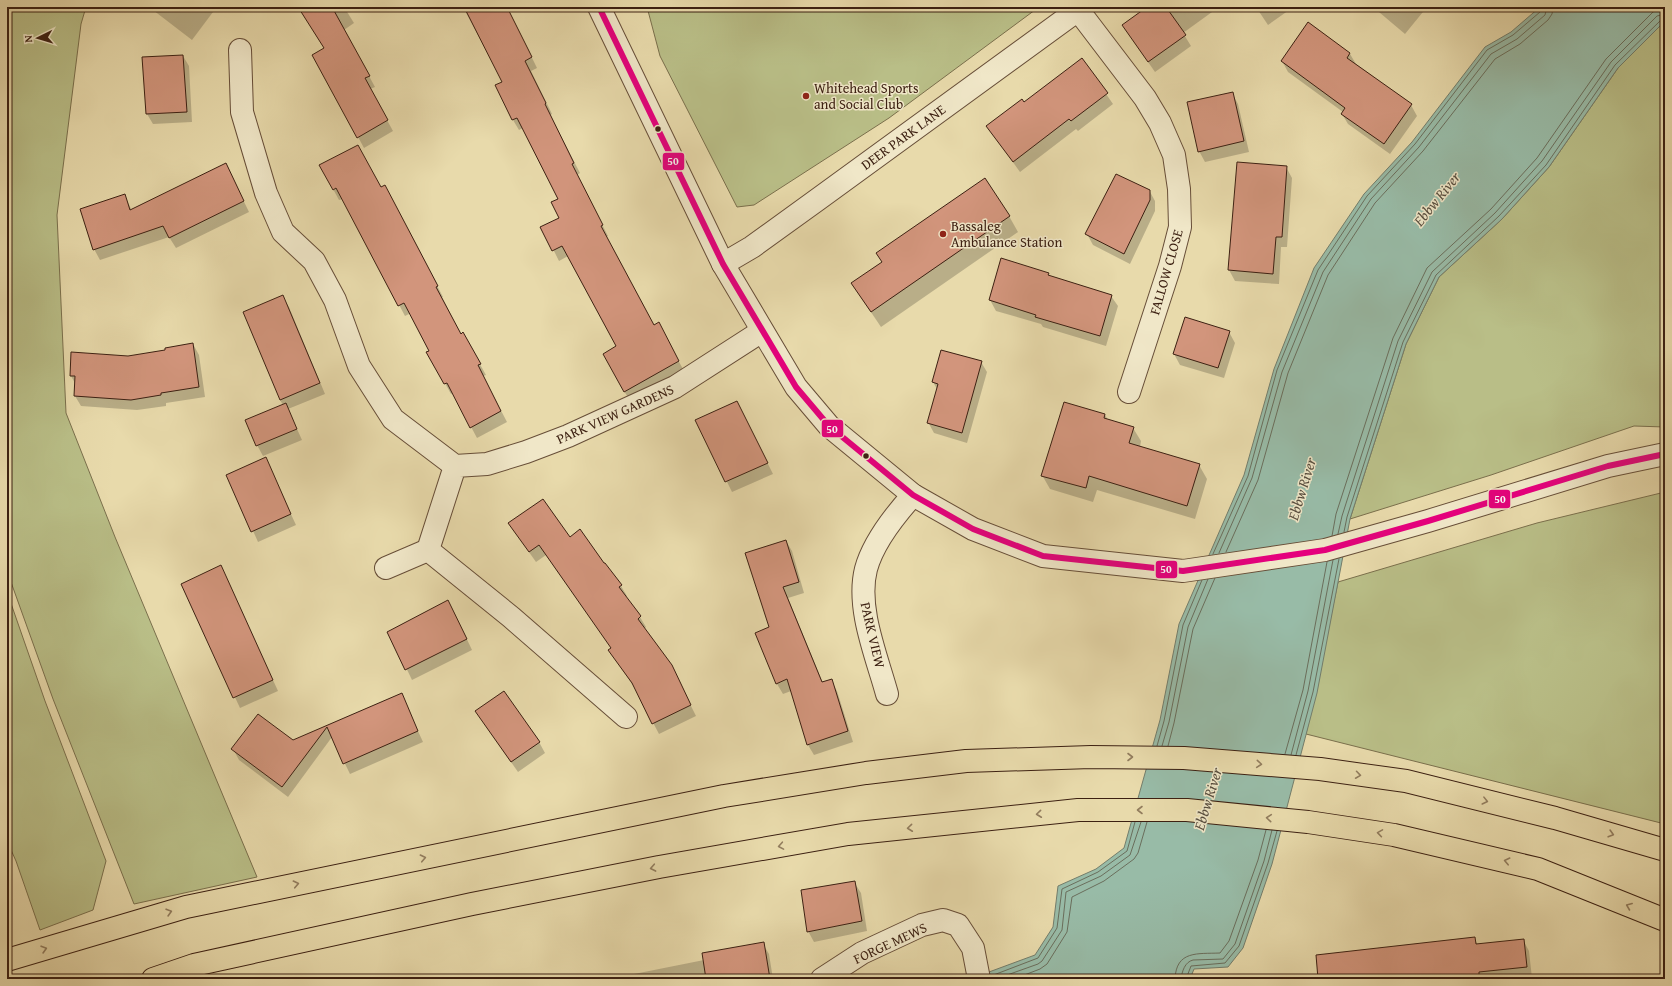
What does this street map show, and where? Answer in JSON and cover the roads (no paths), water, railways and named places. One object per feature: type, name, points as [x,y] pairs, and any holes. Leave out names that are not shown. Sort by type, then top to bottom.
[{"type":"main road","points":[[7,960],[186,907],[724,796],[866,773],[966,761],[1090,757],[1184,758],[1320,769],[1406,782],[1555,818],[1665,850]]},
{"type":"main road","points":[[153,979],[194,965],[472,904],[659,867],[848,834],[1078,810],[1187,810],[1308,822],[1394,835],[1538,868],[1665,920]]},
{"type":"street","points":[[599,7],[723,264],[796,387],[829,426],[913,495],[973,529],[1043,556],[1183,571],[1324,550],[1428,521],[1608,466],[1665,454]]},
{"type":"street","name":"DEER PARK LANE","points":[[723,264],[752,247],[786,223],[1080,8]]},
{"type":"street","name":"FALLOW CLOSE","points":[[1080,8],[1145,98],[1160,123],[1174,155],[1179,189],[1180,228],[1170,266],[1129,392]]},
{"type":"street","points":[[240,50],[242,112],[266,193],[283,232],[314,261],[335,300],[359,366],[393,419],[455,466],[428,550],[386,568]]},
{"type":"street","name":"PARK VIEW GARDENS","points":[[455,466],[487,464],[526,452],[568,436],[675,388],[762,331]]},
{"type":"street","name":"PARK VIEW","points":[[887,694],[866,618],[863,602],[864,580],[866,569],[872,554],[892,517],[913,495]]},
{"type":"street","points":[[428,550],[511,617],[626,717]]},
{"type":"street","name":"FORGE MEWS","points":[[822,979],[862,953],[922,925],[943,920],[958,925],[973,948],[979,979]]},
{"type":"water","name":"Ebbw River","points":[[1540,7],[1665,7],[1665,21],[1618,68],[1549,167],[1502,219],[1439,277],[1406,344],[1350,519],[1317,693],[1272,864],[1243,948],[1228,967],[1194,969],[1190,979],[970,979],[1035,955],[1053,927],[1058,886],[1096,869],[1124,848],[1160,720],[1179,624],[1244,475],[1274,369],[1314,268],[1364,194],[1412,142],[1485,47],[1511,32]]},
{"type":"place","name":"Whitehead Sports and Social Club","points":[[806,96]]},
{"type":"place","name":"Bassaleg Ambulance Station","points":[[943,234]]}]
